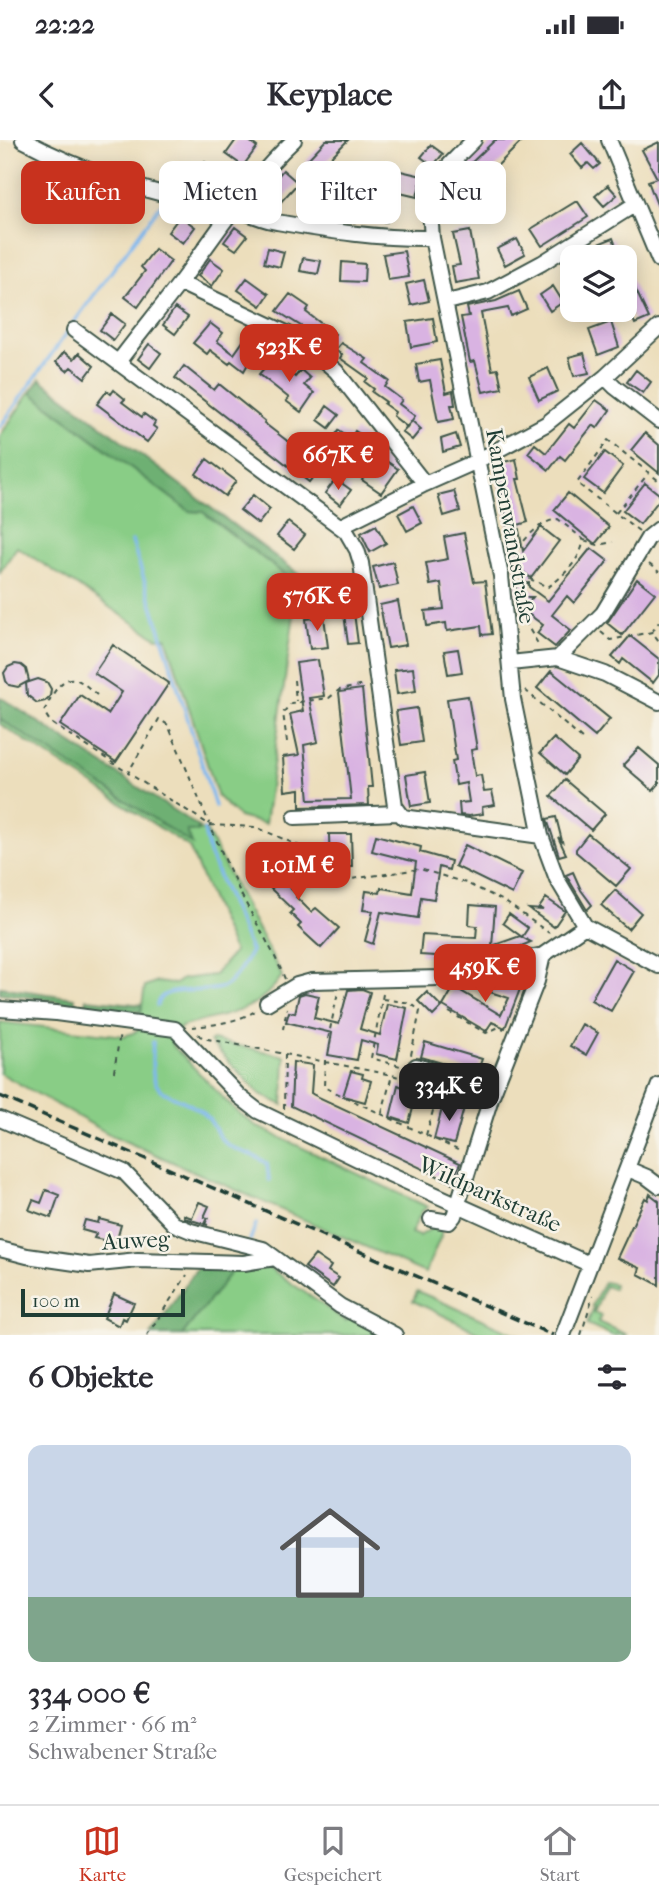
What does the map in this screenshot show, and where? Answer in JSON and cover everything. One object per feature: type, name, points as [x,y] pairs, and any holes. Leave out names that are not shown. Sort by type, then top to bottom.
[{"type":"street","points":[[23,140],[72,164],[159,194]]},
{"type":"street","points":[[271,161],[294,140]]},
{"type":"street","name":"Kampenwandstraße","points":[[474,140],[440,173],[434,184],[430,204],[432,238],[500,573],[513,699],[541,836],[556,879],[584,926]]},
{"type":"street","points":[[609,140],[659,260]]},
{"type":"street","points":[[447,302],[488,292],[542,263],[635,205]]},
{"type":"street","points":[[282,223],[407,239],[432,238]]},
{"type":"street","points":[[119,361],[222,224]]},
{"type":"street","points":[[180,283],[297,338],[336,371],[425,484]]},
{"type":"street","points":[[341,526],[477,461],[546,424],[605,377],[659,327]]},
{"type":"street","points":[[74,330],[341,526],[352,540],[361,564],[394,806],[398,813],[404,817],[541,836]]},
{"type":"street","points":[[605,377],[659,421]]},
{"type":"street","points":[[551,659],[603,613],[654,534]]},
{"type":"street","points":[[510,663],[551,659],[605,674],[659,702]]},
{"type":"street","points":[[295,817],[398,813]]},
{"type":"street","points":[[267,1003],[312,981],[440,978],[543,955],[584,926],[659,966]]},
{"type":"street","points":[[431,1219],[449,1222],[454,1216],[495,1088],[537,982],[543,955]]},
{"type":"street","name":"Wildparkstraße","points":[[0,1009],[175,1028],[240,1097],[258,1111],[374,1167],[589,1264]]},
{"type":"street","points":[[412,1067],[495,1088]]},
{"type":"street","points":[[563,1335],[659,1085]]},
{"type":"street","points":[[0,1119],[124,1172],[174,1224],[262,1249],[340,1306],[394,1335]]},
{"type":"street","points":[[628,1170],[659,1185]]},
{"type":"street","name":"Auweg","points":[[0,1249],[27,1256],[89,1265],[138,1260],[244,1263],[275,1258]]},
{"type":"path","points":[[611,436],[576,483],[616,514],[654,534]]},
{"type":"path","points":[[608,440],[659,481]]},
{"type":"path","points":[[616,514],[649,473]]},
{"type":"path","points":[[500,573],[533,531],[550,520],[558,519],[583,539],[598,545],[613,542]]},
{"type":"path","points":[[500,573],[520,575],[548,587],[559,580],[582,549],[583,539]]},
{"type":"path","points":[[639,556],[659,572]]},
{"type":"path","points":[[506,616],[522,617],[551,659]]},
{"type":"path","points":[[592,625],[610,640],[652,632],[659,622]]},
{"type":"path","points":[[652,632],[659,641]]},
{"type":"path","points":[[97,695],[75,678],[68,679],[62,683],[44,712],[51,723],[210,825],[256,827],[283,837],[311,850],[329,874],[351,879],[420,869],[466,883],[504,901],[537,926],[563,940]]},
{"type":"path","points":[[294,680],[296,702]]},
{"type":"path","points":[[287,742],[283,713],[291,703],[329,698],[339,690],[372,684]]},
{"type":"path","points":[[517,688],[526,690],[582,739]]},
{"type":"path","points":[[128,773],[159,719],[168,725],[239,891],[262,931],[289,990],[283,1028]]},
{"type":"path","points":[[328,1039],[341,979]]},
{"type":"path","points":[[382,999],[411,1003],[420,1011],[412,1067],[371,1058],[382,999],[386,979]]},
{"type":"path","points":[[267,1003],[247,1016],[200,1026],[194,1032],[203,1038],[392,1075],[483,1101]]},
{"type":"path","points":[[449,1012],[485,1033],[499,1027],[511,1032]]},
{"type":"path","points":[[114,1072],[120,1032]]},
{"type":"path","points":[[285,1053],[285,1109]]},
{"type":"path","points":[[325,1060],[324,1087],[467,1154]]},
{"type":"path","points":[[381,1114],[392,1075]]},
{"type":"path","points":[[426,1136],[440,1089]]},
{"type":"path","points":[[147,1335],[196,1260]]},
{"type":"path","points":[[581,1335],[595,1287]]},
{"type":"green space","points":[[40,379],[300,575],[298,585],[203,512],[189,511],[30,392]]},
{"type":"green space","points":[[30,392],[189,511],[203,512],[298,585],[265,824],[239,817],[218,797],[166,637],[157,638],[17,547],[0,572],[0,436]]},
{"type":"green space","points":[[0,697],[199,827],[197,831],[187,831],[192,844],[0,719]]},
{"type":"green space","points":[[0,719],[191,843],[187,831],[206,830],[282,976],[260,999],[249,1006],[237,1012],[181,1027],[171,1044],[233,1108],[256,1126],[428,1207],[422,1211],[411,1233],[419,1236],[434,1227],[441,1230],[425,1273],[111,1135],[0,1073],[0,1022],[125,1036],[138,1031],[145,986],[155,982],[175,984],[182,979],[214,975],[234,952],[189,847],[0,724]]},
{"type":"green space","points":[[0,987],[75,998],[75,1004],[0,993]]},
{"type":"green space","points":[[86,999],[142,1005],[141,1012],[86,1006]]},
{"type":"green space","points":[[212,1040],[285,1056],[283,1105],[260,1094],[210,1042]]},
{"type":"green space","points":[[268,1267],[346,1321],[352,1316],[373,1328],[377,1335],[182,1335],[233,1270]]},
{"type":"green space","points":[[197,1268],[233,1270],[182,1335],[151,1335]]},
{"type":"green space","points":[[604,1282],[614,1284],[613,1289],[605,1286],[594,1313],[601,1316],[598,1322],[627,1335],[612,1335],[587,1324],[594,1307],[592,1306]]},
{"type":"green space","points":[[417,1291],[518,1335],[484,1335],[413,1301]]},
{"type":"building","points":[[236,140],[248,140],[257,147],[247,161],[236,161],[226,154]]},
{"type":"building","points":[[326,140],[348,140],[327,161],[306,161]]},
{"type":"building","points":[[495,140],[523,140],[502,161],[473,161]]},
{"type":"building","points":[[659,142],[658,207],[648,181],[657,178],[642,150]]},
{"type":"building","points":[[582,143],[600,164],[594,169],[588,163],[582,168],[570,154]]},
{"type":"building","points":[[431,145],[443,154],[437,161],[426,161],[421,157]]},
{"type":"building","points":[[282,171],[296,181],[296,185],[282,201]]},
{"type":"building","points":[[401,171],[415,174],[415,197],[401,193]]},
{"type":"building","points":[[608,185],[617,195],[604,206],[595,196]]},
{"type":"building","points":[[578,202],[588,217],[542,246],[531,229]]},
{"type":"building","points":[[174,224],[191,224],[195,227],[183,243],[168,232]]},
{"type":"building","points":[[235,227],[247,236],[236,250],[224,242]]},
{"type":"building","points":[[470,231],[479,279],[455,283],[452,266],[460,265],[453,234]]},
{"type":"building","points":[[613,238],[616,245],[598,245]]},
{"type":"building","points":[[517,239],[525,254],[505,265],[497,249]]},
{"type":"building","points":[[268,248],[284,252],[280,267],[264,263]]},
{"type":"building","points":[[155,249],[171,261],[138,307],[125,297],[145,271],[141,267]]},
{"type":"building","points":[[404,251],[409,277],[388,280],[383,254]]},
{"type":"building","points":[[303,258],[321,261],[318,274],[300,271]]},
{"type":"building","points":[[210,259],[224,269],[212,286],[198,276]]},
{"type":"building","points":[[342,262],[365,264],[364,282],[341,281]]},
{"type":"building","points":[[247,278],[269,294],[261,306],[238,290]]},
{"type":"building","points":[[424,280],[429,301],[411,305],[406,284]]},
{"type":"building","points":[[553,286],[560,297],[560,304],[550,311],[540,295]]},
{"type":"building","points":[[519,291],[527,309],[511,316],[508,308],[481,313],[492,370],[498,369],[502,388],[483,392],[475,361],[470,362],[461,317],[469,316],[467,307],[496,301]]},
{"type":"building","points":[[637,292],[649,318],[635,324],[637,322]]},
{"type":"building","points":[[290,294],[309,307],[306,312],[335,334],[328,343],[277,311]]},
{"type":"building","points":[[175,308],[188,317],[175,334],[163,325]]},
{"type":"building","points":[[112,314],[125,324],[113,340],[100,330]]},
{"type":"building","points":[[433,318],[437,342],[411,347],[407,322]]},
{"type":"building","points":[[611,322],[619,347],[598,355],[589,330]]},
{"type":"building","points":[[210,323],[223,333],[217,341],[234,354],[246,337],[258,346],[244,371],[210,350],[207,354],[193,343]]},
{"type":"building","points":[[341,343],[367,359],[364,363],[389,381],[385,387],[402,400],[399,404],[415,416],[407,427],[393,416],[395,412],[384,404],[386,402],[372,392],[374,389],[365,382],[368,378],[340,358],[342,355],[335,350]]},
{"type":"building","points":[[149,344],[161,353],[150,368],[138,359]]},
{"type":"building","points":[[64,352],[74,359],[79,353],[94,366],[85,378],[71,367],[67,371],[56,362]]},
{"type":"building","points":[[584,353],[589,373],[574,376],[569,357]]},
{"type":"building","points":[[272,359],[295,377],[301,370],[310,378],[304,385],[314,393],[301,412],[286,401],[289,398],[259,374]]},
{"type":"building","points":[[440,360],[446,393],[453,391],[455,405],[451,405],[454,419],[438,422],[430,380],[419,382],[416,364]]},
{"type":"building","points":[[184,366],[214,390],[219,384],[321,467],[309,482],[175,378]]},
{"type":"building","points":[[548,368],[558,391],[539,400],[529,377]]},
{"type":"building","points":[[636,370],[651,382],[643,393],[627,382]]},
{"type":"building","points":[[114,390],[125,399],[122,402],[142,417],[144,414],[155,422],[153,426],[157,429],[147,442],[97,404],[107,391],[111,394]]},
{"type":"building","points":[[596,400],[610,410],[597,428],[593,425],[565,460],[560,456],[549,470],[528,453],[535,444],[546,453],[569,424],[574,428]]},
{"type":"building","points":[[327,406],[339,415],[329,428],[318,420]]},
{"type":"building","points":[[412,421],[421,429],[412,440],[402,432]]},
{"type":"building","points":[[339,430],[351,438],[355,431],[369,440],[359,455],[342,444],[339,449],[330,443]]},
{"type":"building","points":[[645,433],[659,445],[659,473],[631,450]]},
{"type":"building","points":[[456,434],[460,447],[443,452],[441,439]]},
{"type":"building","points":[[605,452],[623,466],[603,493],[584,479]]},
{"type":"building","points":[[379,456],[398,469],[381,493],[362,480]]},
{"type":"building","points":[[207,459],[236,481],[225,496],[196,474]]},
{"type":"building","points":[[516,459],[520,479],[517,479],[528,522],[518,525],[523,551],[541,527],[559,541],[531,578],[513,564],[518,557],[506,548],[511,542],[496,464]]},
{"type":"building","points":[[336,479],[351,490],[340,505],[325,493]]},
{"type":"building","points":[[645,483],[659,494],[659,500],[640,524],[623,511]]},
{"type":"building","points":[[454,491],[460,511],[444,516],[438,495]]},
{"type":"building","points":[[568,493],[609,527],[595,544],[554,510]]},
{"type":"building","points":[[253,495],[270,509],[258,524],[240,510]]},
{"type":"building","points":[[413,506],[422,523],[407,531],[398,514]]},
{"type":"building","points":[[288,522],[305,535],[294,549],[277,536]]},
{"type":"building","points":[[376,525],[386,543],[370,552],[361,533]]},
{"type":"building","points":[[464,533],[474,582],[485,581],[492,634],[482,635],[481,626],[447,631],[446,623],[427,626],[425,611],[444,609],[441,583],[430,585],[426,563],[448,559],[444,537]]},
{"type":"building","points":[[591,548],[608,561],[574,603],[567,596],[552,615],[571,630],[555,647],[537,633],[543,625],[523,610],[533,597],[516,597],[516,584],[529,583],[529,587],[548,601]]},
{"type":"building","points":[[393,562],[398,585],[379,589],[373,567]]},
{"type":"building","points":[[334,576],[342,585],[330,597],[314,581]]},
{"type":"building","points":[[637,579],[655,593],[622,635],[607,623]]},
{"type":"building","points":[[398,601],[406,645],[388,648],[380,605]]},
{"type":"building","points":[[354,613],[358,643],[348,644],[344,614]]},
{"type":"building","points":[[324,617],[328,647],[310,649],[306,619]]},
{"type":"building","points":[[630,636],[659,659],[659,675],[653,683],[623,659],[620,664],[612,657]]},
{"type":"building","points":[[113,645],[169,683],[116,762],[60,725],[80,695],[108,714],[122,692],[94,673]]},
{"type":"building","points":[[458,649],[462,672],[448,674],[444,651]]},
{"type":"building","points":[[318,660],[324,696],[309,698],[318,742],[304,745],[309,800],[351,799],[339,692],[362,689],[372,787],[368,787],[369,805],[300,807],[300,789],[285,791],[283,757],[299,755],[290,714],[303,711],[296,663]]},
{"type":"building","points":[[15,664],[26,669],[29,681],[18,687],[9,685],[4,673],[8,667]]},
{"type":"building","points":[[413,668],[416,691],[397,694],[394,670]]},
{"type":"building","points":[[551,671],[610,719],[595,737],[537,688]]},
{"type":"building","points":[[38,679],[47,682],[51,689],[50,696],[45,701],[37,703],[27,695],[26,683]]},
{"type":"building","points":[[468,696],[477,749],[471,750],[475,776],[481,775],[484,792],[492,791],[495,805],[482,807],[483,814],[469,816],[460,815],[459,803],[469,802],[466,783],[456,785],[452,761],[456,760],[447,699]]},
{"type":"building","points":[[417,708],[422,742],[401,745],[396,711]]},
{"type":"building","points":[[554,738],[578,759],[565,775],[540,753]]},
{"type":"building","points":[[639,748],[659,765],[659,784],[653,791],[623,765]]},
{"type":"building","points":[[425,772],[430,803],[411,806],[406,775]]},
{"type":"building","points":[[565,780],[605,814],[591,830],[551,796]]},
{"type":"building","points":[[556,817],[562,841],[558,837],[566,854],[559,856],[547,819]]},
{"type":"building","points":[[329,834],[351,834],[352,867],[330,867]]},
{"type":"building","points":[[588,834],[631,869],[616,886],[576,852]]},
{"type":"building","points":[[376,835],[421,847],[420,852],[451,861],[449,870],[439,867],[434,899],[421,897],[418,918],[381,912],[373,944],[365,941],[373,911],[363,910],[366,891],[380,893],[381,888],[412,893],[416,862],[372,851]]},
{"type":"building","points":[[465,845],[522,873],[512,894],[455,866]]},
{"type":"building","points":[[275,854],[295,872],[291,876],[297,881],[290,888],[296,897],[311,912],[316,908],[339,928],[321,948],[298,927],[301,924],[290,913],[293,910],[271,889],[274,886],[258,872]]},
{"type":"building","points":[[573,872],[592,905],[587,910],[566,875]]},
{"type":"building","points":[[615,890],[641,913],[628,929],[601,905]]},
{"type":"building","points":[[546,898],[565,911],[554,927],[529,909],[543,910],[539,908]]},
{"type":"building","points":[[470,905],[495,907],[492,946],[520,936],[531,942],[507,952],[469,949],[468,958],[420,955],[422,935],[476,938],[477,926],[469,925]]},
{"type":"building","points":[[509,914],[528,928],[522,937],[503,923]]},
{"type":"building","points":[[614,959],[634,971],[611,1011],[591,1000]]},
{"type":"building","points":[[491,976],[522,984],[505,1028],[492,1022],[486,1031],[443,1006],[454,987],[501,1015],[509,998],[487,991]]},
{"type":"building","points":[[362,989],[370,992],[360,1029],[380,1035],[387,1004],[407,1008],[397,1059],[376,1054],[378,1045],[361,1040],[357,1060],[328,1055],[332,1033],[286,1022],[289,1012],[295,1013],[299,995],[305,993],[319,996],[314,1018],[339,1024],[348,990]]},
{"type":"building","points":[[427,992],[442,1007],[433,1016],[418,1001]]},
{"type":"building","points":[[582,1024],[598,1033],[586,1055],[570,1046]]},
{"type":"building","points":[[425,1042],[482,1059],[477,1073],[421,1057]]},
{"type":"building","points":[[293,1062],[313,1065],[311,1093],[314,1095],[460,1163],[452,1183],[291,1106]]},
{"type":"building","points":[[351,1071],[363,1074],[362,1078],[371,1081],[365,1102],[343,1096]]},
{"type":"building","points":[[398,1085],[417,1093],[409,1123],[390,1117]]},
{"type":"building","points":[[444,1101],[464,1108],[454,1144],[434,1139]]},
{"type":"building","points":[[46,1190],[59,1195],[51,1218],[29,1210],[33,1200],[41,1203]]},
{"type":"building","points":[[650,1194],[659,1201],[659,1285],[638,1274],[640,1268],[617,1258],[645,1198],[648,1200]]},
{"type":"building","points":[[199,1202],[209,1206],[204,1217],[208,1218],[205,1224],[208,1225],[184,1218],[184,1215],[192,1218]]},
{"type":"building","points":[[99,1219],[121,1225],[116,1243],[94,1238],[96,1234],[82,1230],[85,1220],[98,1223]]},
{"type":"building","points":[[315,1255],[331,1266],[328,1271],[339,1278],[333,1287],[305,1267]]},
{"type":"building","points":[[114,1294],[134,1303],[126,1320],[122,1318],[119,1326],[104,1318]]},
{"type":"waterway","points":[[72,325],[159,207]]},
{"type":"waterway","points":[[0,427],[68,331]]},
{"type":"waterway","points":[[132,541],[215,806]]},
{"type":"waterway","points":[[157,1006],[166,994],[225,986],[251,951],[209,853],[204,830]]},
{"type":"waterway","points":[[153,1042],[153,1075],[161,1090],[202,1112],[228,1145],[267,1164],[269,1180]]},
{"type":"waterway","points":[[250,1240],[256,1224]]},
{"type":"railway","points":[[0,1096],[553,1335]]}]
